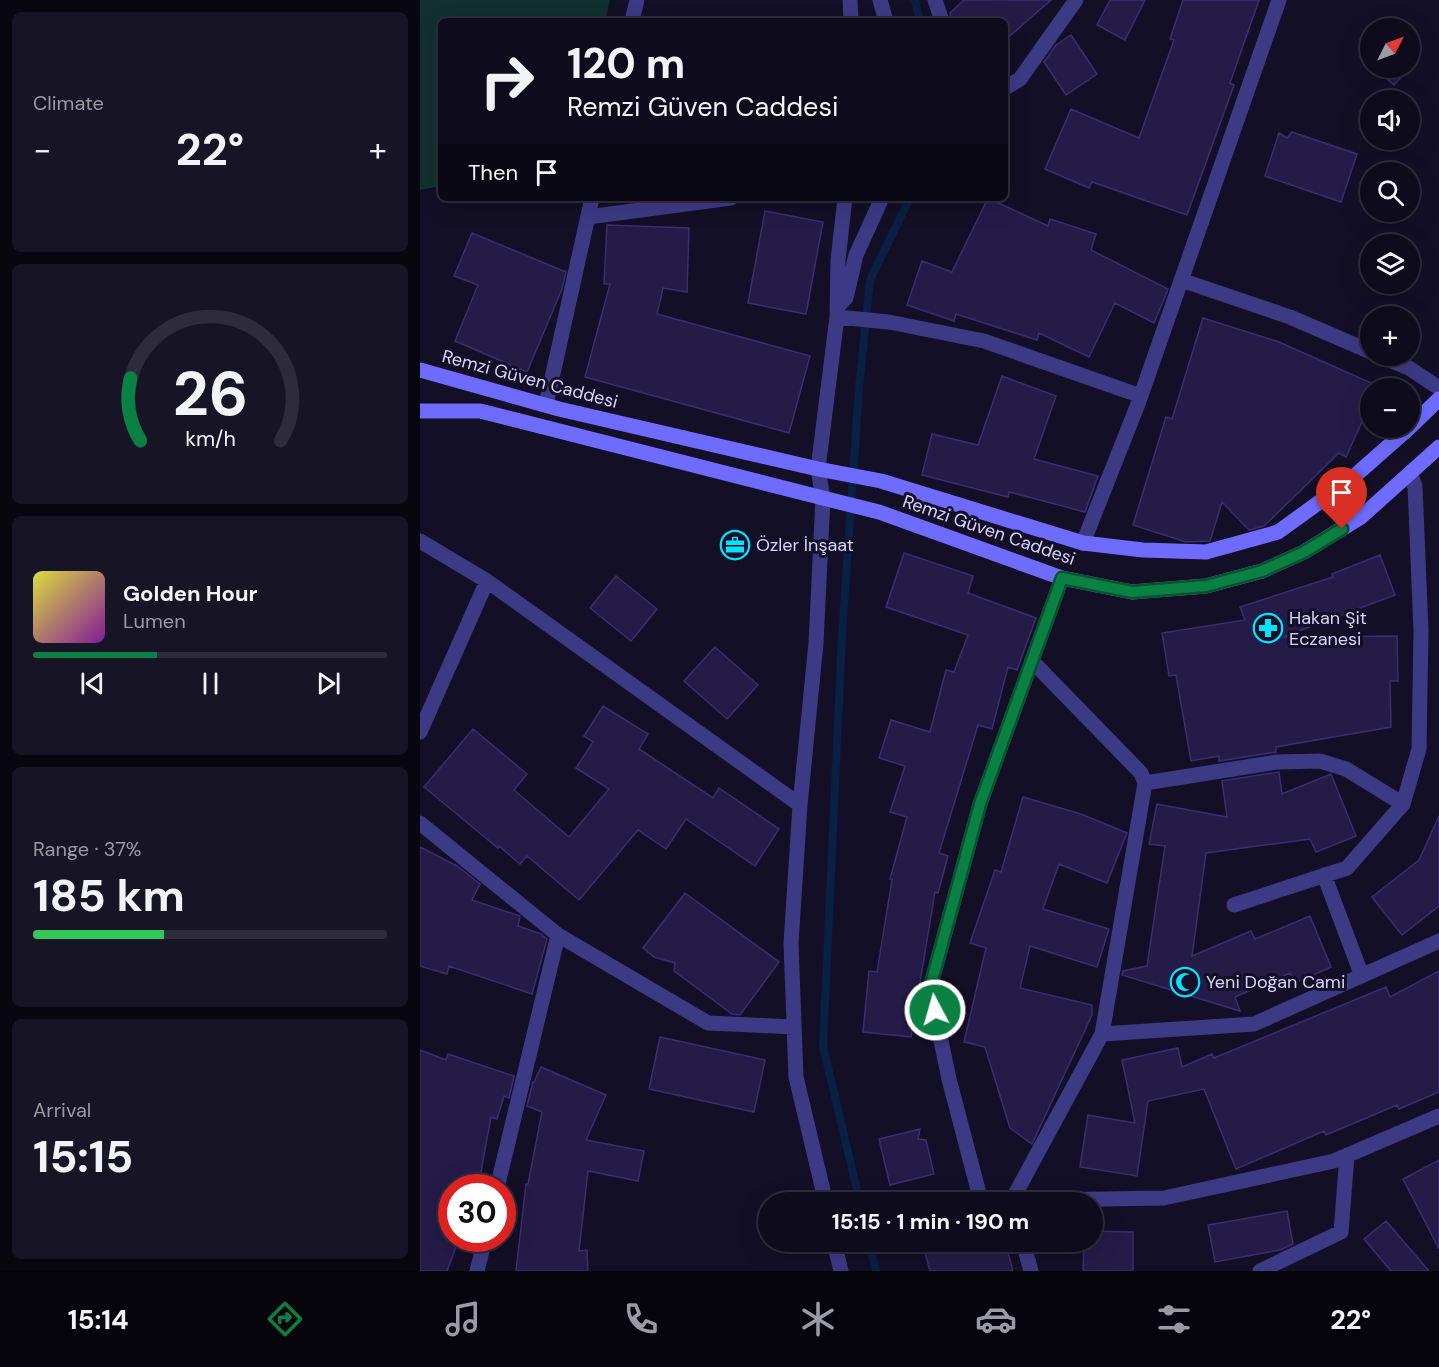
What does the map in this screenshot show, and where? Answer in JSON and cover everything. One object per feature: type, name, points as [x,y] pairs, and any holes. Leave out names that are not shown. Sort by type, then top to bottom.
[{"type":"main road","name":"Remzi Güven Caddesi","points":[[420,370],[546,405],[818,469],[881,481],[1083,543],[1143,550],[1206,552],[1278,532],[1350,480],[1397,438]]},
{"type":"main road","name":"Remzi Güven Caddesi","points":[[1420,417],[1439,399]]},
{"type":"main road","points":[[420,411],[480,411],[823,498]]},
{"type":"main road","name":"Remzi Güven Caddesi","points":[[823,498],[879,512],[1062,578],[1132,592],[1206,586],[1262,571],[1304,552],[1361,517],[1439,447]]},
{"type":"street","points":[[633,18],[637,0]]},
{"type":"street","points":[[850,0],[851,18]]},
{"type":"street","points":[[879,0],[885,18]]},
{"type":"street","points":[[935,0],[941,18]]},
{"type":"street","points":[[1008,86],[1020,79],[1076,0]]},
{"type":"street","points":[[1083,543],[1141,396],[1279,0]]},
{"type":"street","points":[[546,405],[591,201]]},
{"type":"street","points":[[588,217],[708,201]]},
{"type":"street","points":[[823,1192],[796,1077],[791,943],[800,805],[816,643],[823,498],[818,469],[839,314],[838,260],[845,201]]},
{"type":"street","points":[[839,314],[846,298],[855,255],[881,201]]},
{"type":"street","points":[[1181,280],[1290,317],[1360,347]]},
{"type":"street","points":[[839,314],[984,341],[1141,396]]},
{"type":"street","points":[[1404,366],[1439,388]]},
{"type":"street","points":[[1234,905],[1347,868],[1402,804],[1419,750],[1420,631],[1415,486],[1410,473]]},
{"type":"street","points":[[420,541],[487,581],[800,805]]},
{"type":"street","points":[[979,1192],[949,1079],[930,988],[980,804],[1062,578]]},
{"type":"street","points":[[420,732],[487,581]]},
{"type":"street","points":[[1017,1192],[1102,1034],[1145,783],[1141,773],[1032,661]]},
{"type":"street","points":[[1145,783],[1277,762],[1320,761],[1346,769],[1402,804]]},
{"type":"street","points":[[420,823],[558,935],[708,1023],[794,1027]]},
{"type":"street","points":[[1324,875],[1362,975]]},
{"type":"street","points":[[500,1174],[558,935]]},
{"type":"street","points":[[1102,1034],[1254,1024],[1439,941]]},
{"type":"street","points":[[1103,1200],[1164,1198],[1334,1161],[1439,1116]]},
{"type":"street","points":[[1260,1271],[1341,1232],[1347,1155]]},
{"type":"street","points":[[477,1271],[481,1252]]},
{"type":"street","points":[[836,1252],[841,1271]]},
{"type":"street","points":[[1026,1252],[1031,1271]]},
{"type":"green space","points":[[420,0],[610,0],[606,18],[438,18],[438,187],[420,190]]},
{"type":"building","points":[[964,0],[1051,0],[1008,37],[1008,18],[951,18],[950,13]]},
{"type":"building","points":[[1110,0],[1145,0],[1125,40],[1097,25]]},
{"type":"building","points":[[1183,0],[1259,0],[1230,83],[1234,85],[1187,215],[1092,182],[1089,188],[1045,169],[1071,109],[1139,138],[1174,40],[1170,39]]},
{"type":"building","points":[[1071,35],[1097,74],[1066,95],[1044,62],[1056,45]]},
{"type":"building","points":[[1386,78],[1401,78],[1394,85]]},
{"type":"building","points":[[1292,132],[1357,154],[1341,202],[1265,176],[1279,133],[1287,138]]},
{"type":"building","points":[[987,201],[994,201],[1048,226],[1050,219],[1096,234],[1091,250],[1168,289],[1154,323],[1115,303],[1089,357],[1039,333],[1037,340],[956,314],[954,321],[907,305],[922,261],[952,272]]},
{"type":"building","points":[[765,211],[823,222],[806,314],[748,303]]},
{"type":"building","points":[[607,225],[689,228],[687,292],[663,288],[657,314],[810,356],[789,433],[585,377],[610,284],[604,284]]},
{"type":"building","points":[[472,233],[566,272],[562,289],[527,372],[455,341],[478,285],[454,276]]},
{"type":"building","points":[[1203,318],[1279,342],[1360,378],[1360,426],[1346,457],[1339,453],[1264,526],[1249,530],[1222,502],[1210,541],[1186,542],[1133,525],[1166,417],[1172,419]]},
{"type":"building","points":[[1002,376],[1056,396],[1034,459],[1098,476],[1085,512],[1009,492],[1008,497],[922,475],[932,434],[978,445]]},
{"type":"building","points":[[904,553],[973,576],[968,593],[1036,618],[1017,670],[1008,667],[992,729],[978,725],[939,853],[948,856],[938,893],[935,892],[911,1037],[863,1032],[869,971],[877,972],[892,880],[890,879],[907,817],[890,812],[905,766],[879,758],[891,720],[930,732],[946,670],[954,672],[968,635],[886,607]]},
{"type":"building","points":[[1380,555],[1395,595],[1283,637],[1397,636],[1398,681],[1390,681],[1391,727],[1276,747],[1276,752],[1219,761],[1219,756],[1191,761],[1176,675],[1169,676],[1162,633],[1245,620],[1240,607],[1333,577],[1332,574]]},
{"type":"building","points":[[616,576],[657,609],[631,641],[590,608]]},
{"type":"building","points":[[715,647],[758,685],[727,719],[684,681]]},
{"type":"building","points":[[603,706],[648,734],[639,749],[713,798],[719,788],[779,829],[755,866],[686,819],[666,849],[638,830],[579,900],[527,856],[520,864],[499,846],[498,848],[424,787],[473,729],[527,774],[514,790],[569,837],[609,789],[576,768],[593,742],[584,736]]},
{"type":"building","points":[[1279,772],[1282,794],[1331,774],[1356,836],[1316,852],[1310,839],[1206,853],[1192,956],[1251,931],[1255,939],[1310,916],[1331,967],[1295,983],[1290,973],[1235,997],[1240,1011],[1122,975],[1123,971],[1147,966],[1165,846],[1149,844],[1157,804],[1227,817],[1222,781]]},
{"type":"building","points":[[1023,797],[1081,814],[1127,833],[1107,883],[1059,864],[1043,909],[1109,929],[1097,967],[1030,946],[1020,988],[1092,1005],[1092,1015],[1032,1144],[1010,1128],[985,1047],[964,1042],[986,948],[970,943],[995,870],[1001,872]]},
{"type":"building","points":[[1439,816],[1439,906],[1402,935],[1372,897],[1419,860]]},
{"type":"building","points":[[420,847],[457,866],[480,884],[472,900],[520,916],[518,926],[541,934],[547,939],[532,994],[449,966],[447,974],[420,966]]},
{"type":"building","points":[[685,893],[779,962],[740,1015],[732,1014],[674,971],[675,963],[654,957],[643,948]]},
{"type":"building","points":[[1439,971],[1439,1092],[1399,1109],[1397,1105],[1326,1135],[1324,1131],[1236,1169],[1204,1089],[1148,1101],[1137,1176],[1080,1167],[1088,1115],[1135,1123],[1122,1060],[1178,1048],[1182,1067],[1212,1054],[1214,1058],[1386,987],[1390,997]]},
{"type":"building","points":[[660,1037],[765,1060],[754,1112],[649,1089]]},
{"type":"building","points":[[420,1050],[446,1060],[448,1054],[514,1076],[509,1098],[504,1096],[497,1119],[491,1117],[481,1174],[438,1174],[438,1252],[454,1252],[447,1271],[420,1271]]},
{"type":"building","points":[[541,1067],[606,1095],[586,1140],[644,1151],[638,1181],[588,1171],[579,1251],[587,1250],[588,1271],[516,1271],[526,1184],[528,1184],[542,1112],[527,1106],[533,1082]]},
{"type":"building","points":[[920,1129],[918,1139],[926,1140],[934,1174],[890,1185],[879,1139]]},
{"type":"building","points":[[1439,1160],[1439,1249],[1403,1179]]},
{"type":"building","points":[[1287,1211],[1293,1244],[1280,1250],[1215,1262],[1208,1225]]},
{"type":"building","points":[[1386,1221],[1429,1271],[1391,1271],[1364,1239]]},
{"type":"building","points":[[1103,1231],[1133,1232],[1133,1271],[1083,1271],[1084,1252],[1103,1252]]},
{"type":"building","points":[[925,1252],[1008,1252],[1013,1271],[930,1271]]},
{"type":"waterway","points":[[915,0],[919,18]]},
{"type":"waterway","points":[[857,1192],[823,1046],[842,636],[859,388],[870,280],[909,201]]},
{"type":"waterway","points":[[871,1252],[876,1271]]},
{"type":"place","name":"Özler İnşaat","points":[[735,545]]},
{"type":"place","name":"Hakan Şit Eczanesi","points":[[1268,628]]},
{"type":"place","name":"Yeni Doğan Cami","points":[[1185,982]]},
{"type":"route","points":[[935,1010],[930,988],[980,804],[1062,578],[1132,592],[1206,586],[1262,571],[1304,552],[1342,529]]}]
